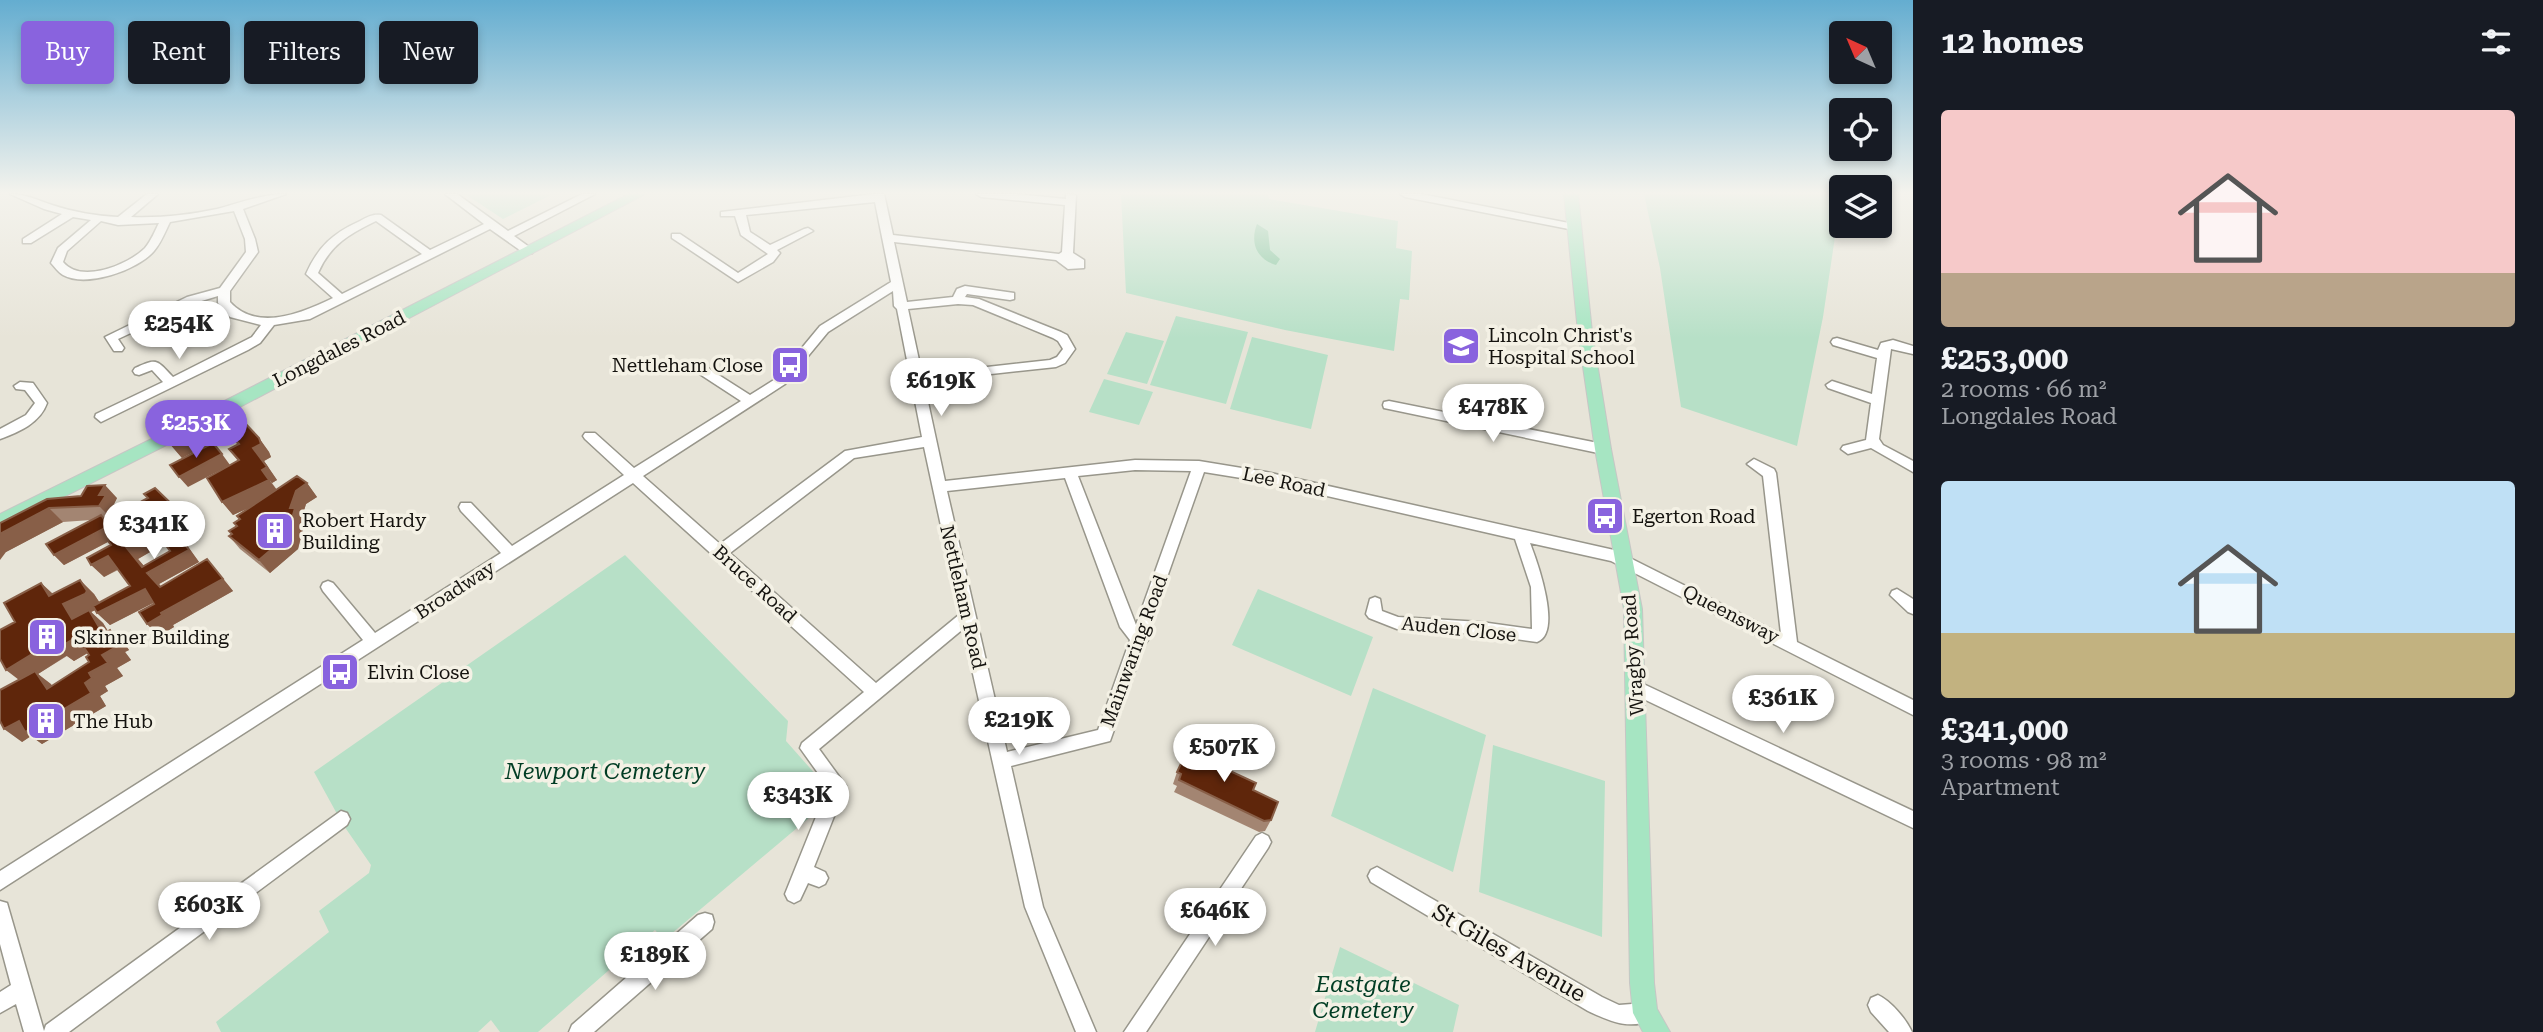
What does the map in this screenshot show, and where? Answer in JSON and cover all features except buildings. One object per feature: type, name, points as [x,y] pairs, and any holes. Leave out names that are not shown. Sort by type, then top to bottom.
[{"type":"main road","name":"Longdales Road","points":[[0,522],[545,242]]},
{"type":"main road","name":"Wragby Road","points":[[1576,242],[1603,449],[1633,609],[1652,1026]]},
{"type":"street","points":[[71,242],[62,250],[57,262],[64,271],[80,275],[99,274],[129,264],[149,250],[154,242]]},
{"type":"street","points":[[250,242],[252,252],[224,291],[224,303],[234,314],[253,321],[270,322],[306,316],[456,242]]},
{"type":"street","points":[[329,242],[312,274],[341,299]]},
{"type":"street","points":[[412,242],[430,255]]},
{"type":"street","points":[[515,242],[528,251]]},
{"type":"street","points":[[685,242],[738,278],[769,260],[774,253],[758,242]]},
{"type":"street","points":[[769,250],[785,242]]},
{"type":"street","name":"Nettleham Road","points":[[888,242],[939,487],[1034,907],[1086,1032]]},
{"type":"street","points":[[930,242],[1063,255],[1065,242]]},
{"type":"street","name":"Broadway","points":[[0,881],[781,381],[824,330],[895,284]]},
{"type":"street","points":[[958,300],[961,292],[965,290],[1010,296]]},
{"type":"street","points":[[118,348],[111,337],[191,300],[224,291]]},
{"type":"street","points":[[900,306],[958,300],[998,310],[1063,338],[1069,349],[1061,360],[1052,364],[998,367]]},
{"type":"street","points":[[101,417],[244,347],[256,340],[270,322]]},
{"type":"street","points":[[1837,342],[1884,356]]},
{"type":"street","points":[[1913,350],[1893,344],[1885,346],[1872,439],[1876,446],[1913,467]]},
{"type":"street","points":[[139,371],[154,364],[171,383]]},
{"type":"street","points":[[699,368],[750,401]]},
{"type":"street","points":[[1832,385],[1877,401]]},
{"type":"street","points":[[0,435],[39,410],[41,402],[29,386],[20,386]]},
{"type":"street","points":[[1389,405],[1603,449]]},
{"type":"street","name":"Bruce Road","points":[[590,436],[875,692]]},
{"type":"street","points":[[719,552],[850,454],[929,440]]},
{"type":"street","points":[[1848,449],[1876,446]]},
{"type":"street","points":[[1754,464],[1769,473],[1790,645]]},
{"type":"street","name":"Lee Road","points":[[939,487],[1135,465],[1199,466],[1266,477],[1623,559]]},
{"type":"street","name":"Mainwaring Road","points":[[1000,761],[1104,736],[1199,466]]},
{"type":"street","points":[[1069,471],[1128,627],[1140,639]]},
{"type":"street","points":[[466,507],[511,554]]},
{"type":"street","name":"Auden Close","points":[[1375,603],[1374,614],[1397,624],[1481,628],[1537,636],[1540,632],[1538,587],[1521,536]]},
{"type":"street","name":"Queensway","points":[[1623,559],[1913,708]]},
{"type":"street","points":[[328,587],[374,642]]},
{"type":"street","points":[[1898,595],[1913,608]]},
{"type":"street","points":[[794,894],[811,875],[837,786],[808,748],[968,616]]},
{"type":"street","points":[[1637,688],[1913,820]]},
{"type":"street","points":[[53,1032],[341,819]]},
{"type":"street","points":[[1134,1032],[1262,842]]},
{"type":"street","name":"St Giles Avenue","points":[[1377,876],[1594,1004],[1652,1026]]},
{"type":"street","points":[[0,910],[34,1032]]},
{"type":"street","points":[[579,1032],[705,922]]},
{"type":"street","points":[[0,1003],[21,990]]},
{"type":"street","points":[[1878,1005],[1902,1032]]},
{"type":"green space","points":[[1123,242],[1396,242],[1396,248],[1412,251],[1409,300],[1400,299],[1394,351],[1285,330],[1126,293]]},
{"type":"green space","points":[[1269,242],[1270,250],[1280,259],[1276,265],[1259,254],[1255,243]]},
{"type":"green space","points":[[1654,242],[1834,242],[1823,317],[1797,446],[1681,407]]},
{"type":"green space","points":[[1176,316],[1248,332],[1226,404],[1150,385]]},
{"type":"green space","points":[[1126,332],[1164,341],[1147,384],[1107,374]]},
{"type":"green space","points":[[1252,337],[1328,355],[1311,429],[1230,409]]},
{"type":"green space","points":[[1104,379],[1153,392],[1139,425],[1089,412]]},
{"type":"green space","name":"Newport Cemetery","points":[[625,555],[788,721],[786,741],[825,785],[816,812],[664,940],[655,930],[538,1032],[500,1032],[491,1020],[478,1032],[221,1032],[216,1022],[329,932],[319,911],[369,873],[371,865],[342,823],[314,772]]},
{"type":"green space","points":[[1258,589],[1373,637],[1351,696],[1232,645]]},
{"type":"green space","points":[[1373,688],[1486,735],[1453,872],[1331,816]]},
{"type":"green space","points":[[1493,745],[1605,781],[1602,937],[1479,892]]},
{"type":"green space","name":"Eastgate Cemetery","points":[[1340,947],[1459,1005],[1453,1032],[1315,1032]]},
{"type":"place","name":"Lincoln Christ's Hospital School","points":[[1461,346]]},
{"type":"place","name":"Nettleham Close","points":[[790,365]]},
{"type":"place","name":"Egerton Road","points":[[1605,516]]},
{"type":"place","name":"Robert Hardy Building","points":[[275,531]]},
{"type":"place","name":"Skinner Building","points":[[47,637]]},
{"type":"place","name":"Elvin Close","points":[[340,672]]},
{"type":"place","name":"The Hub","points":[[46,721]]}]
